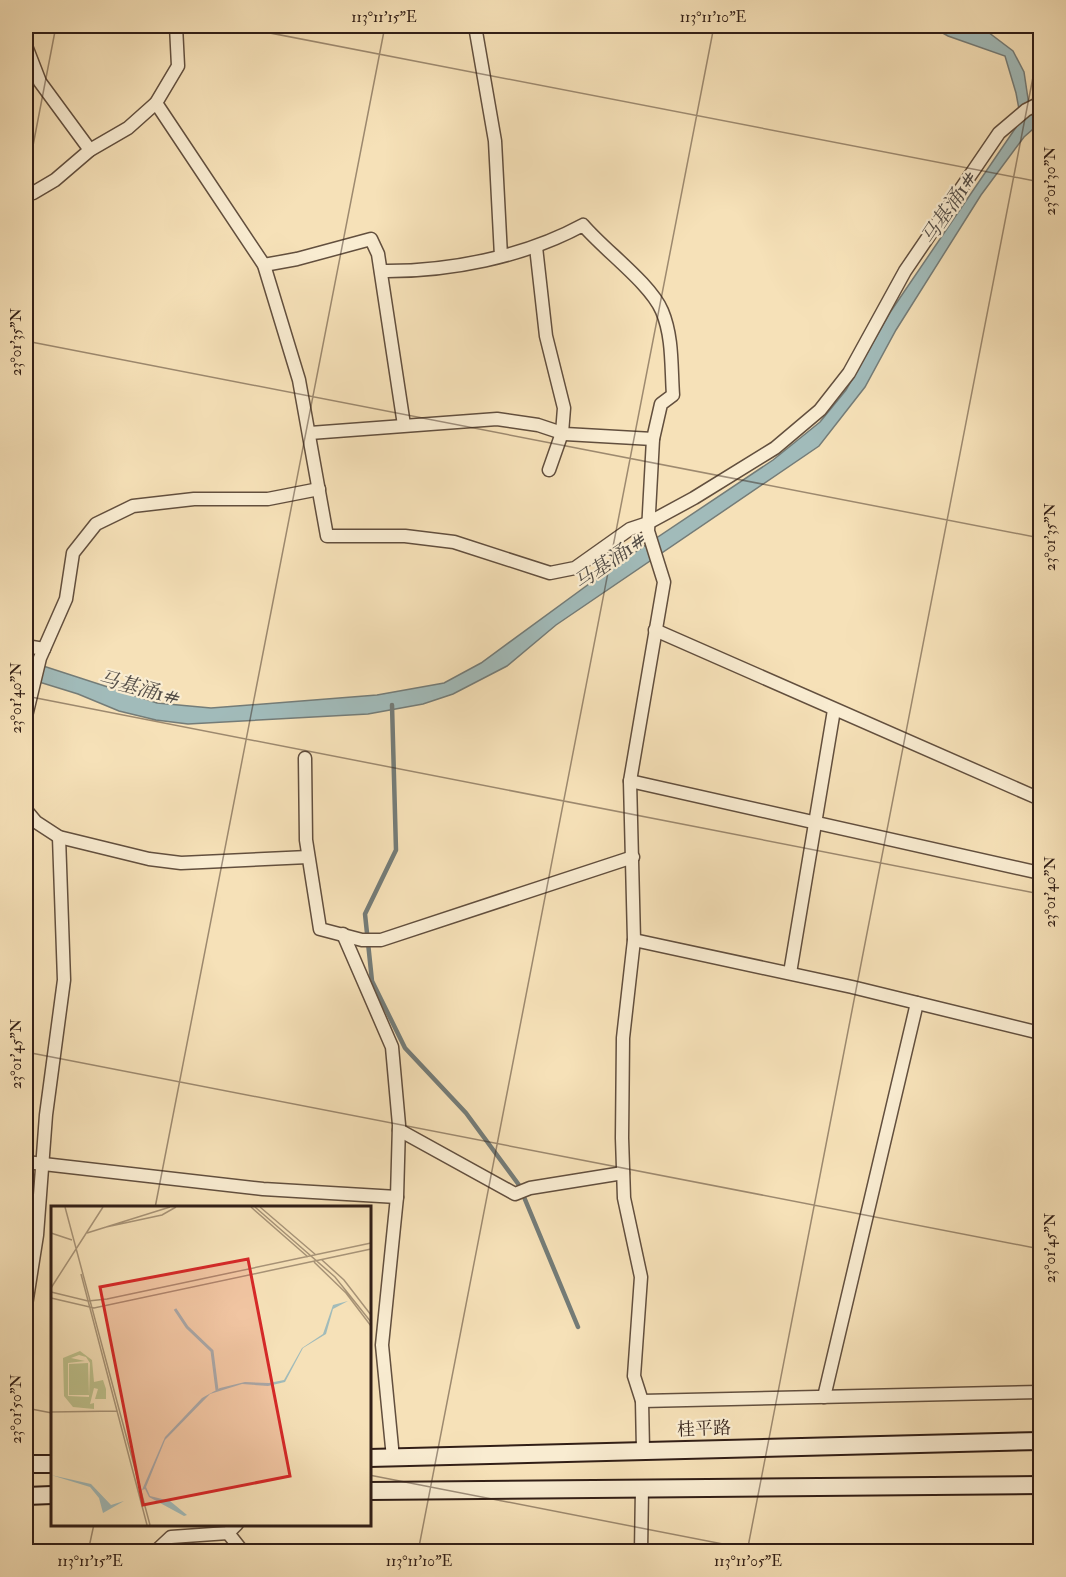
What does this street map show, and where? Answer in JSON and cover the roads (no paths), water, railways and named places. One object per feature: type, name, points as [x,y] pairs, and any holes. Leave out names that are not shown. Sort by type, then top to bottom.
[{"type":"main road","name":"桂平路","points":[[370,1458],[1041,1441]]},
{"type":"main road","points":[[26,1464],[51,1464]]},
{"type":"main road","points":[[370,1491],[1039,1485]]},
{"type":"main road","points":[[26,1496],[51,1495]]},
{"type":"street","points":[[33,193],[55,180],[90,150],[128,128],[156,103],[178,66],[176,26]]},
{"type":"street","points":[[475,26],[495,141],[501,256]]},
{"type":"street","points":[[26,46],[40,82],[90,150]]},
{"type":"street","points":[[156,103],[264,265],[299,380],[327,536],[405,536],[454,542],[550,573],[575,568],[630,529],[648,527],[775,448],[820,410],[849,373],[905,271],[999,133],[1026,110],[1041,103]]},
{"type":"street","points":[[381,271],[400,271],[501,256],[536,247],[583,225],[639,282],[661,309],[669,334],[673,395],[661,404],[653,439],[648,527],[664,582],[630,781],[634,940],[623,1038],[624,1198],[641,1277],[634,1376],[642,1401],[643,1450]]},
{"type":"street","points":[[264,265],[297,259],[371,239],[378,254],[404,425]]},
{"type":"street","points":[[536,247],[546,336],[564,408],[562,433],[549,470]]},
{"type":"street","points":[[310,433],[497,419],[538,425],[562,433],[653,439]]},
{"type":"street","points":[[26,716],[30,689],[42,653],[66,599],[73,553],[96,524],[133,506],[194,499],[268,498],[319,489]]},
{"type":"street","points":[[655,630],[1041,799]]},
{"type":"street","points":[[26,646],[42,653]]},
{"type":"street","points":[[790,973],[834,710]]},
{"type":"street","points":[[305,758],[308,857],[320,929],[362,940],[381,940],[633,856]]},
{"type":"street","points":[[630,781],[1041,873]]},
{"type":"street","points":[[26,810],[36,822],[59,837],[149,859],[181,863],[308,857]]},
{"type":"street","points":[[26,1305],[37,1235],[64,980],[59,837]]},
{"type":"street","points":[[343,934],[392,1047],[399,1130],[397,1197],[382,1345],[393,1458]]},
{"type":"street","points":[[634,940],[790,973],[1041,1034]]},
{"type":"street","points":[[824,1397],[917,1003]]},
{"type":"street","points":[[399,1130],[514,1194],[530,1188],[623,1173]]},
{"type":"street","points":[[26,1162],[43,1162],[110,1173],[262,1189],[397,1197]]},
{"type":"street","points":[[642,1401],[1041,1392]]},
{"type":"street","points":[[641,1551],[642,1488]]},
{"type":"street","points":[[155,1551],[171,1537],[232,1529],[243,1551]]},
{"type":"water","points":[[930,26],[980,26],[1013,51],[1024,72],[1030,112],[1040,108],[1040,123],[1024,137],[981,195],[896,330],[865,387],[819,446],[556,625],[507,666],[453,694],[423,704],[368,714],[188,724],[156,720],[119,711],[78,694],[26,678],[26,662],[31,662],[157,703],[211,708],[377,695],[444,683],[481,663],[604,573],[773,460],[820,422],[846,390],[891,311],[1021,120],[1005,56],[948,36]]},
{"type":"waterway","points":[[392,705],[396,850],[365,914],[372,981],[405,1048],[466,1113],[519,1185],[578,1327]]},
{"type":"water label","name":"马基涌1#","points":[[949,208]]},
{"type":"water label","name":"马基涌1#","points":[[610,561]]},
{"type":"water label","name":"马基涌1#","points":[[139,688]]}]
